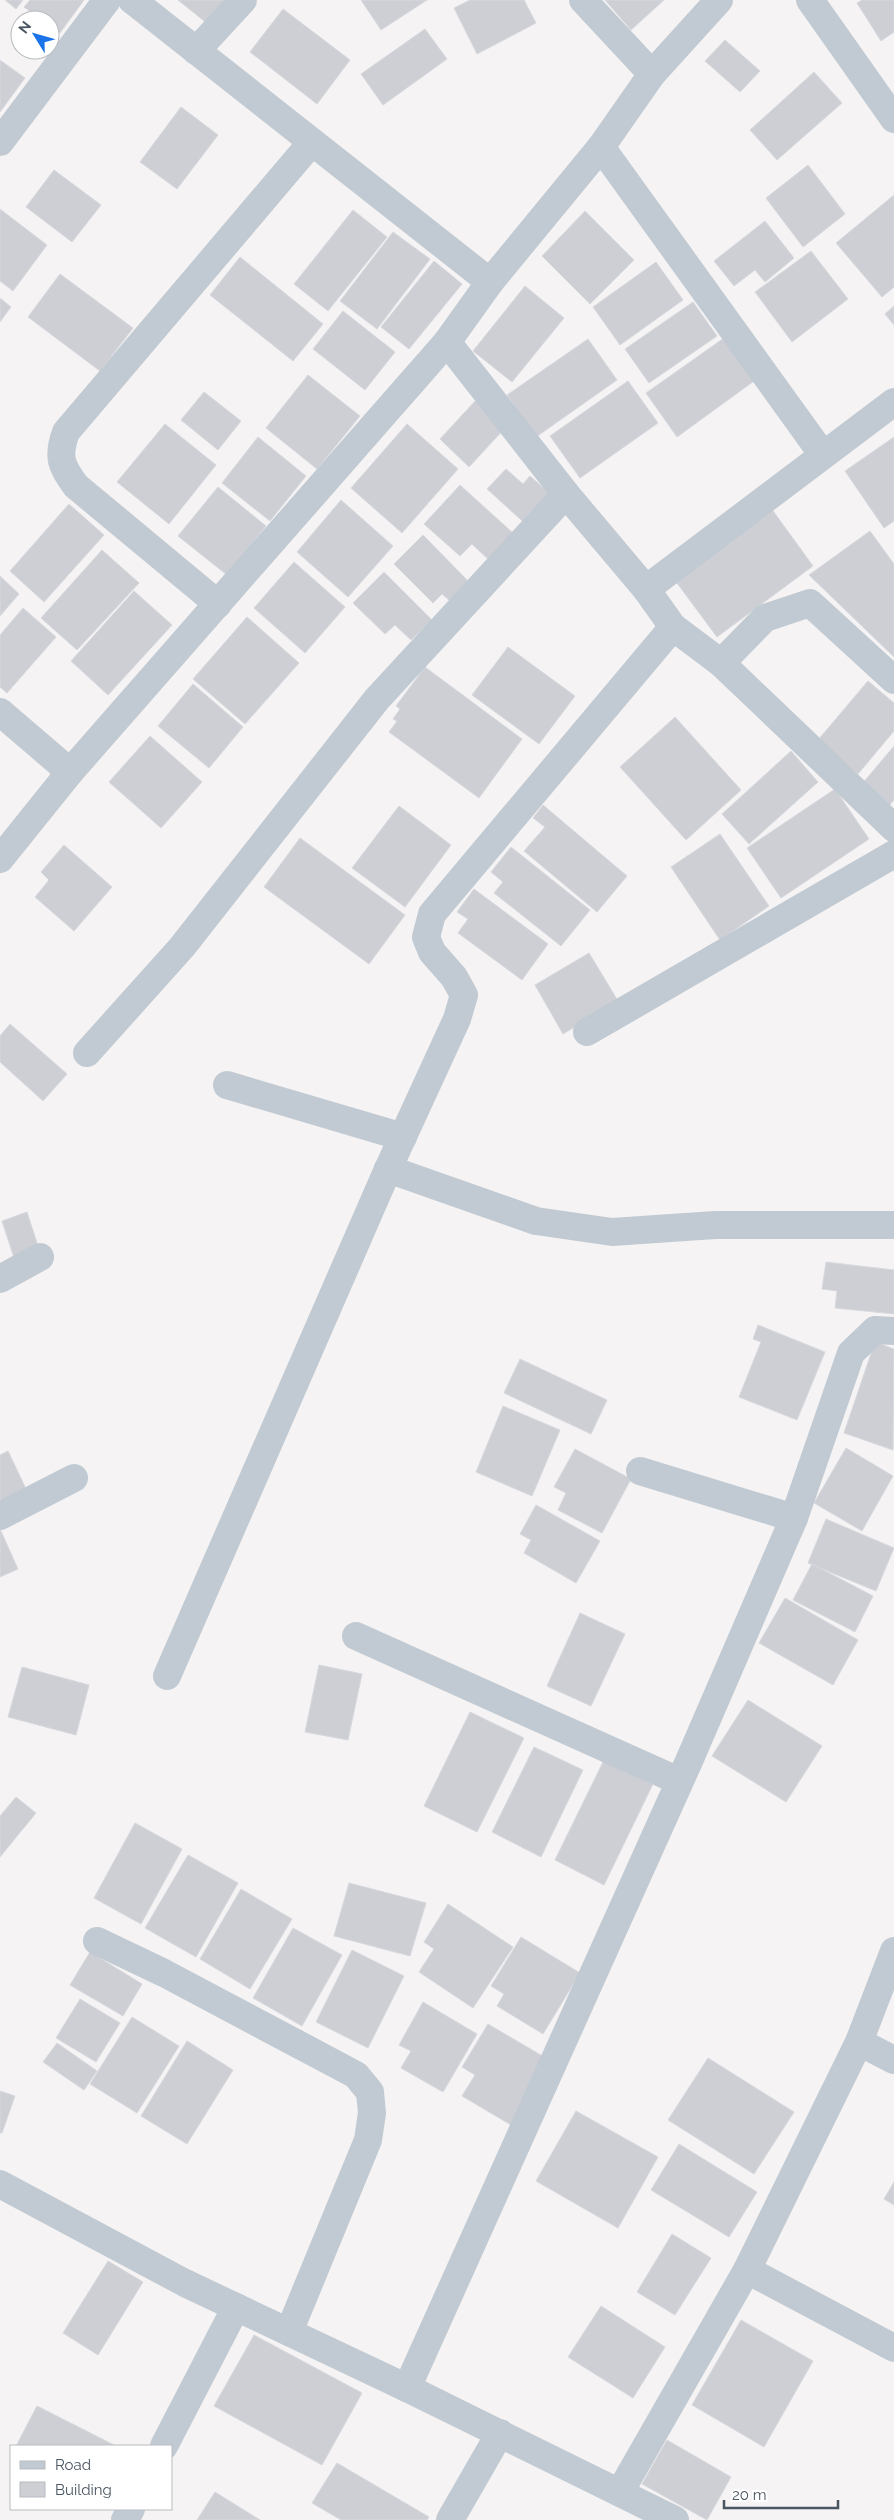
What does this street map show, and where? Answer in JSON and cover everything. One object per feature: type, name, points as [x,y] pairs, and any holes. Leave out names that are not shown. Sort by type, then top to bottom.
[{"type":"street","points":[[0,142],[107,0]]},
{"type":"street","points":[[132,0],[490,282]]},
{"type":"street","points":[[196,50],[243,0]]},
{"type":"street","points":[[583,0],[652,74]]},
{"type":"street","points":[[0,858],[70,772],[447,342],[490,282],[601,147],[652,74],[718,0]]},
{"type":"street","points":[[810,0],[894,119]]},
{"type":"street","points":[[218,604],[76,486],[62,467],[61,447],[66,432],[312,142]]},
{"type":"street","points":[[601,147],[823,455]]},
{"type":"street","points":[[447,342],[566,494],[646,589],[673,627],[721,663],[894,828]]},
{"type":"street","points":[[646,589],[894,402]]},
{"type":"street","points":[[87,1053],[182,947],[377,699],[566,494]]},
{"type":"street","points":[[721,663],[764,618],[810,603],[894,680]]},
{"type":"street","points":[[167,1676],[388,1169],[457,1019],[464,995],[454,977],[432,952],[426,937],[432,914],[673,627]]},
{"type":"street","points":[[0,712],[70,772]]},
{"type":"street","points":[[587,1032],[894,854]]},
{"type":"street","points":[[227,1085],[402,1138]]},
{"type":"street","points":[[388,1169],[536,1221],[612,1232],[715,1225],[894,1225]]},
{"type":"street","points":[[0,1279],[40,1257]]},
{"type":"street","points":[[407,2388],[679,1781],[794,1518],[851,1353],[875,1330],[894,1331]]},
{"type":"street","points":[[640,1471],[794,1518]]},
{"type":"street","points":[[0,1516],[74,1478]]},
{"type":"street","points":[[356,1636],[679,1781]]},
{"type":"street","points":[[97,1941],[164,1973],[356,2075],[370,2092],[372,2113],[368,2140],[289,2332]]},
{"type":"street","points":[[620,2492],[746,2270],[859,2042],[894,1951]]},
{"type":"street","points":[[859,2042],[894,2060]]},
{"type":"street","points":[[3,2193],[676,2520]]},
{"type":"street","points":[[746,2270],[894,2348]]},
{"type":"street","points":[[165,2445],[236,2307]]},
{"type":"street","points":[[450,2520],[500,2433]]},
{"type":"building","points":[[5,0],[23,0],[16,9]]},
{"type":"building","points":[[30,0],[84,0],[60,33],[60,10],[28,10],[24,7]]},
{"type":"building","points":[[178,0],[229,0],[209,25]]},
{"type":"building","points":[[361,0],[427,0],[381,30]]},
{"type":"building","points":[[470,0],[524,0],[536,23],[477,54],[454,8]]},
{"type":"building","points":[[605,0],[664,0],[631,30]]},
{"type":"building","points":[[862,0],[894,0],[894,32],[881,41],[857,3]]},
{"type":"building","points":[[283,9],[350,60],[317,104],[250,52]]},
{"type":"building","points":[[425,29],[447,59],[383,105],[361,74]]},
{"type":"building","points":[[725,40],[760,71],[740,92],[705,61]]},
{"type":"building","points":[[0,60],[25,78],[0,112]]},
{"type":"building","points":[[814,72],[842,103],[777,160],[750,130]]},
{"type":"building","points":[[181,107],[218,135],[177,189],[140,162]]},
{"type":"building","points":[[808,165],[845,214],[803,247],[766,198]]},
{"type":"building","points":[[54,170],[101,205],[72,242],[26,207]]},
{"type":"building","points":[[894,195],[894,287],[882,297],[836,243]]},
{"type":"building","points":[[0,209],[47,245],[13,291],[0,281]]},
{"type":"building","points":[[353,210],[387,237],[328,311],[294,284]]},
{"type":"building","points":[[585,211],[634,260],[590,304],[542,256]]},
{"type":"building","points":[[765,221],[794,258],[765,282],[755,270],[734,286],[714,261]]},
{"type":"building","points":[[393,232],[430,259],[377,329],[340,301]]},
{"type":"building","points":[[811,251],[848,299],[792,342],[755,292]]},
{"type":"building","points":[[240,257],[323,324],[293,361],[210,295]]},
{"type":"building","points":[[434,261],[462,284],[409,349],[381,327]]},
{"type":"building","points":[[656,262],[683,300],[620,345],[593,307]]},
{"type":"building","points":[[60,274],[133,328],[100,371],[28,317]]},
{"type":"building","points":[[525,286],[564,318],[512,382],[473,351]]},
{"type":"building","points":[[0,298],[11,307],[0,322]]},
{"type":"building","points":[[693,302],[717,336],[649,383],[625,349]]},
{"type":"building","points":[[894,306],[894,325],[885,314]]},
{"type":"building","points":[[343,311],[395,352],[365,390],[313,349]]},
{"type":"building","points":[[724,338],[754,381],[677,437],[646,393]]},
{"type":"building","points":[[588,339],[617,380],[536,437],[507,395]]},
{"type":"building","points":[[308,375],[360,416],[317,469],[266,428]]},
{"type":"building","points":[[628,381],[658,423],[580,478],[550,436]]},
{"type":"building","points":[[204,392],[241,421],[218,450],[181,420]]},
{"type":"building","points":[[477,399],[506,427],[469,467],[440,439]]},
{"type":"building","points":[[165,424],[216,465],[169,524],[117,482]]},
{"type":"building","points":[[407,424],[458,469],[402,533],[351,488]]},
{"type":"building","points":[[258,437],[306,476],[270,521],[222,483]]},
{"type":"building","points":[[894,437],[894,521],[884,528],[845,471]]},
{"type":"building","points":[[506,469],[523,484],[530,476],[556,499],[530,528],[487,489]]},
{"type":"building","points":[[460,485],[514,534],[490,561],[472,544],[460,556],[424,524]]},
{"type":"building","points":[[218,487],[266,526],[227,575],[178,536]]},
{"type":"building","points":[[341,500],[393,546],[348,597],[297,552]]},
{"type":"building","points":[[69,504],[104,535],[44,602],[10,571]]},
{"type":"building","points":[[771,508],[813,566],[717,637],[674,579]]},
{"type":"building","points":[[870,531],[894,564],[894,657],[809,575]]},
{"type":"building","points":[[423,535],[469,582],[450,601],[442,594],[433,603],[394,564]]},
{"type":"building","points":[[102,550],[139,583],[77,650],[41,618]]},
{"type":"building","points":[[294,562],[345,607],[305,653],[254,608]]},
{"type":"building","points":[[384,572],[432,620],[411,640],[395,625],[385,634],[353,603]]},
{"type":"building","points":[[0,576],[19,594],[0,616]]},
{"type":"building","points":[[134,591],[172,625],[108,695],[71,661]]},
{"type":"building","points":[[23,608],[56,637],[7,693],[0,687],[0,635]]},
{"type":"building","points":[[247,617],[299,663],[245,724],[193,679]]},
{"type":"building","points":[[508,647],[575,696],[539,744],[472,695]]},
{"type":"building","points":[[425,667],[522,739],[479,798],[389,732],[397,721],[393,719],[400,709],[396,706]]},
{"type":"building","points":[[868,681],[894,703],[894,731],[858,774],[818,740]]},
{"type":"building","points":[[193,684],[243,727],[209,768],[158,726]]},
{"type":"building","points":[[675,717],[741,790],[686,840],[620,767]]},
{"type":"building","points":[[150,736],[202,782],[161,828],[109,782]]},
{"type":"building","points":[[894,746],[894,800],[888,807],[862,784]]},
{"type":"building","points":[[791,751],[818,782],[749,844],[722,814]]},
{"type":"building","points":[[835,789],[869,839],[781,898],[747,848]]},
{"type":"building","points":[[543,805],[627,876],[597,912],[524,851],[545,827],[533,818]]},
{"type":"building","points":[[399,806],[451,845],[405,907],[352,868]]},
{"type":"building","points":[[720,834],[769,906],[720,940],[671,867]]},
{"type":"building","points":[[300,838],[405,915],[369,964],[264,887]]},
{"type":"building","points":[[64,845],[112,887],[74,931],[35,897],[49,880],[41,872]]},
{"type":"building","points":[[511,847],[590,910],[561,946],[494,893],[503,882],[491,872]]},
{"type":"building","points":[[474,889],[548,944],[522,980],[458,933],[468,919],[457,912]]},
{"type":"building","points":[[589,953],[618,1001],[563,1034],[535,985]]},
{"type":"building","points":[[10,1024],[67,1074],[43,1101],[0,1062],[0,1036]]},
{"type":"building","points":[[27,1212],[40,1252],[15,1261],[2,1221]]},
{"type":"building","points":[[826,1262],[894,1270],[894,1314],[835,1308],[837,1291],[822,1289]]},
{"type":"building","points":[[758,1325],[825,1352],[797,1420],[739,1397],[761,1342],[753,1339]]},
{"type":"building","points":[[875,1342],[894,1349],[893,1450],[844,1433]]},
{"type":"building","points":[[520,1359],[607,1400],[591,1434],[504,1393]]},
{"type":"building","points":[[503,1406],[560,1430],[532,1496],[476,1472]]},
{"type":"building","points":[[846,1448],[893,1476],[862,1531],[814,1503]]},
{"type":"building","points":[[575,1449],[631,1479],[602,1533],[558,1510],[566,1493],[554,1487]]},
{"type":"building","points":[[8,1451],[27,1491],[0,1504],[0,1455]]},
{"type":"building","points":[[536,1505],[600,1541],[576,1583],[524,1553],[531,1540],[520,1534]]},
{"type":"building","points":[[826,1519],[894,1548],[876,1591],[808,1563]]},
{"type":"building","points":[[0,1529],[18,1569],[0,1577]]},
{"type":"building","points":[[812,1564],[873,1596],[855,1632],[793,1600]]},
{"type":"building","points":[[785,1598],[858,1640],[833,1685],[759,1643]]},
{"type":"building","points":[[580,1613],[625,1634],[591,1706],[547,1686]]},
{"type":"building","points":[[319,1665],[362,1674],[348,1740],[305,1732]]},
{"type":"building","points":[[22,1667],[89,1685],[76,1735],[8,1717]]},
{"type":"building","points":[[748,1700],[822,1746],[786,1802],[712,1756]]},
{"type":"building","points":[[470,1712],[524,1738],[477,1832],[424,1806]]},
{"type":"building","points":[[534,1747],[583,1770],[541,1857],[492,1832]]},
{"type":"building","points":[[604,1760],[653,1784],[604,1885],[555,1860]]},
{"type":"building","points":[[16,1797],[36,1813],[0,1857],[0,1816]]},
{"type":"building","points":[[135,1823],[182,1849],[141,1924],[94,1898]]},
{"type":"building","points":[[188,1855],[238,1883],[196,1957],[145,1928]]},
{"type":"building","points":[[349,1883],[426,1903],[410,1956],[334,1936]]},
{"type":"building","points":[[241,1889],[292,1919],[250,1989],[200,1959]]},
{"type":"building","points":[[448,1904],[513,1947],[473,2008],[419,1972],[434,1949],[424,1942]]},
{"type":"building","points":[[293,1928],[342,1955],[302,2026],[253,1998]]},
{"type":"building","points":[[521,1937],[580,1973],[543,2034],[497,2006],[504,1994],[491,1986]]},
{"type":"building","points":[[352,1950],[404,1976],[368,2048],[316,2022]]},
{"type":"building","points":[[90,1952],[142,1984],[123,2016],[70,1985]]},
{"type":"building","points":[[80,1999],[120,2023],[96,2062],[56,2038]]},
{"type":"building","points":[[423,2002],[477,2034],[443,2092],[401,2068],[411,2051],[399,2045]]},
{"type":"building","points":[[132,2017],[179,2046],[137,2113],[90,2084]]},
{"type":"building","points":[[488,2024],[551,2061],[511,2125],[462,2096],[475,2075],[462,2067]]},
{"type":"building","points":[[187,2041],[233,2070],[187,2144],[141,2116]]},
{"type":"building","points":[[57,2043],[97,2071],[84,2090],[43,2062]]},
{"type":"building","points":[[708,2058],[794,2112],[754,2174],[668,2120]]},
{"type":"building","points":[[0,2091],[15,2096],[2,2133],[0,2133]]},
{"type":"building","points":[[576,2111],[658,2157],[618,2228],[536,2181]]},
{"type":"building","points":[[679,2144],[757,2192],[729,2237],[651,2190]]},
{"type":"building","points":[[894,2182],[894,2205],[884,2199]]},
{"type":"building","points":[[672,2234],[711,2258],[675,2315],[637,2292]]},
{"type":"building","points":[[108,2261],[143,2282],[98,2355],[63,2333]]},
{"type":"building","points":[[601,2306],[665,2347],[633,2398],[568,2357]]},
{"type":"building","points":[[741,2320],[813,2361],[764,2447],[692,2405]]},
{"type":"building","points":[[254,2335],[362,2393],[322,2465],[214,2406]]},
{"type":"building","points":[[37,2406],[114,2445],[17,2445]]},
{"type":"building","points":[[667,2440],[731,2477],[707,2520],[642,2484]]},
{"type":"building","points":[[337,2463],[429,2517],[427,2520],[341,2520],[312,2503]]},
{"type":"building","points":[[215,2492],[260,2520],[197,2520]]}]
